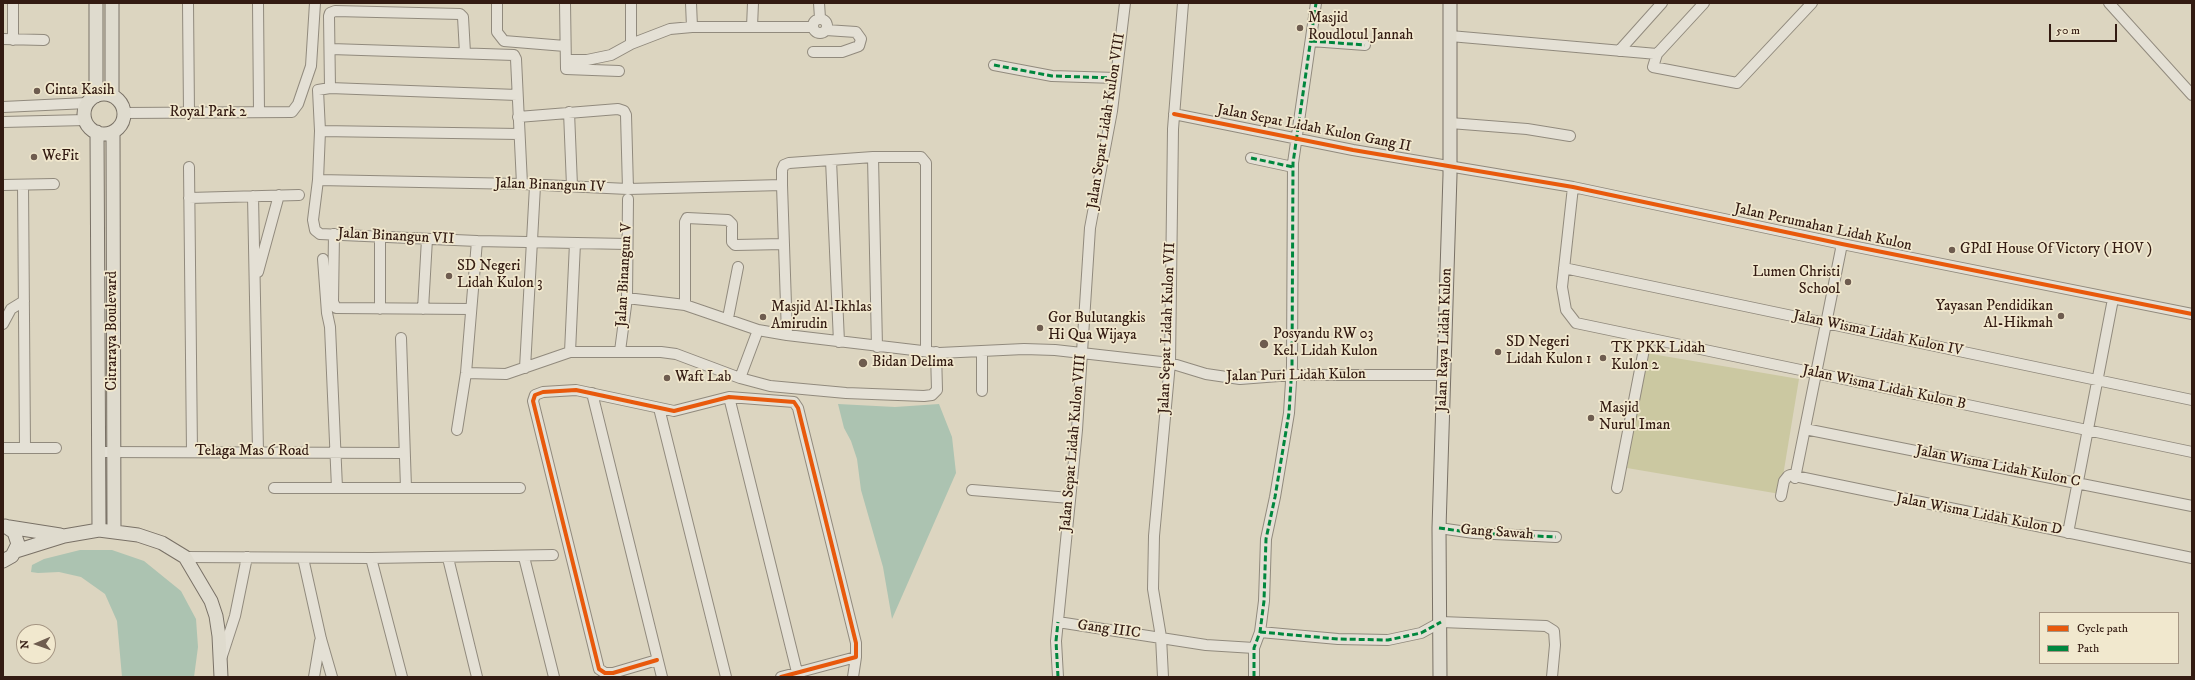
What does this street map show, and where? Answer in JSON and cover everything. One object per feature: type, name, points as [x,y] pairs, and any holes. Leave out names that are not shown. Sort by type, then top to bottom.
[{"type":"main road","points":[[92,100],[107,94],[112,95],[121,103],[124,113],[121,124],[113,132],[102,134],[97,132],[88,125],[85,114],[92,100],[96,3]]},
{"type":"main road","points":[[112,3],[112,95]]},
{"type":"main road","name":"Jalan Raya Lidah Kulon","points":[[1440,677],[1441,622],[1438,528],[1450,166],[1450,3]]},
{"type":"main road","name":"Citraraya Boulevard","points":[[97,132],[99,530]]},
{"type":"main road","name":"Citraraya Boulevard","points":[[113,132],[114,530]]},
{"type":"main road","points":[[6,526],[64,536]]},
{"type":"main road","points":[[6,526],[17,538],[16,551]]},
{"type":"main road","points":[[3,561],[10,558],[16,551],[64,536],[99,530],[114,530],[138,535],[162,543],[185,557],[203,586],[214,608],[219,636],[220,677]]},
{"type":"street","points":[[13,3],[8,40],[44,40]]},
{"type":"street","points":[[188,3],[189,113]]},
{"type":"street","points":[[258,3],[259,112]]},
{"type":"street","name":"Royal Park 2","points":[[124,113],[292,112],[298,104],[311,66],[315,3]]},
{"type":"street","points":[[497,3],[497,32],[504,41],[565,46]]},
{"type":"street","points":[[565,3],[566,69],[619,71]]},
{"type":"street","points":[[631,3],[631,44]]},
{"type":"street","points":[[691,3],[692,27]]},
{"type":"street","points":[[752,27],[753,3]]},
{"type":"street","points":[[819,3],[820,18],[828,24],[826,30]]},
{"type":"street","name":"Jalan Sepat Lidah Kulon VIII","points":[[1058,677],[1056,641],[1083,354],[1090,228],[1112,111],[1125,3]]},
{"type":"street","name":"Jalan Sepat Lidah Kulon VII","points":[[1163,677],[1161,637],[1153,589],[1154,536],[1170,363],[1174,114],[1183,3]]},
{"type":"street","points":[[1254,677],[1254,648],[1260,632],[1264,601],[1266,539],[1275,497],[1289,413],[1292,375],[1293,167],[1316,3]]},
{"type":"street","points":[[1619,51],[1662,3]]},
{"type":"street","points":[[1704,3],[1657,54],[1653,67],[1737,83],[1812,3]]},
{"type":"street","points":[[2109,3],[2192,95]]},
{"type":"street","points":[[465,53],[462,15],[444,13],[335,11],[330,13],[329,16],[330,49],[327,88],[518,95]]},
{"type":"street","points":[[813,27],[815,21],[820,18]]},
{"type":"street","points":[[566,60],[586,60],[611,55],[631,44],[661,32],[692,27],[813,27]]},
{"type":"street","points":[[813,27],[817,32],[826,30],[856,32],[861,39],[859,46],[842,52],[813,52]]},
{"type":"street","points":[[1450,36],[1657,54]]},
{"type":"street","points":[[1311,41],[1364,45]]},
{"type":"street","points":[[330,49],[514,55],[516,60],[522,184]]},
{"type":"street","points":[[994,65],[1052,76],[1116,78]]},
{"type":"street","name":"Jalan Binangun VII","points":[[327,88],[320,88],[317,92],[320,131],[318,180],[313,225],[316,232],[320,234],[477,241],[627,244]]},
{"type":"street","points":[[3,107],[92,100]]},
{"type":"street","name":"Jalan Binangun V","points":[[518,117],[618,109],[625,112],[628,194],[627,298],[620,352]]},
{"type":"street","points":[[569,112],[572,186]]},
{"type":"street","name":"Jalan Sepat Lidah Kulon Gang II","points":[[1174,114],[1296,139],[1450,166]]},
{"type":"street","points":[[3,122],[86,120]]},
{"type":"street","points":[[1450,123],[1527,130],[1570,136]]},
{"type":"street","points":[[320,131],[519,134]]},
{"type":"street","points":[[466,373],[506,374],[570,352],[676,354],[740,378],[770,386],[846,394],[932,395],[937,390],[931,351],[925,160],[921,157],[912,156],[786,163],[782,170],[782,185],[787,335]]},
{"type":"street","points":[[873,157],[878,347]]},
{"type":"street","points":[[1250,158],[1293,167]]},
{"type":"street","points":[[831,160],[839,342]]},
{"type":"street","name":"Jalan Perumahan Lidah Kulon","points":[[1450,166],[1573,187],[1842,244],[2192,314]]},
{"type":"street","points":[[189,167],[192,452]]},
{"type":"street","name":"Jalan Binangun IV","points":[[318,180],[572,186],[628,194],[782,185]]},
{"type":"street","points":[[3,185],[54,184]]},
{"type":"street","points":[[23,185],[25,448]]},
{"type":"street","points":[[525,368],[535,186]]},
{"type":"street","points":[[1564,268],[1573,187]]},
{"type":"street","points":[[255,284],[279,195]]},
{"type":"street","points":[[189,198],[299,195]]},
{"type":"street","points":[[253,196],[258,452]]},
{"type":"street","points":[[685,305],[685,222],[687,218],[728,220],[732,224],[732,242],[735,245],[784,244]]},
{"type":"street","points":[[334,234],[334,307],[337,309],[471,309]]},
{"type":"street","points":[[380,236],[380,309]]},
{"type":"street","points":[[424,309],[427,239]]},
{"type":"street","points":[[457,430],[466,373],[477,241]]},
{"type":"street","points":[[570,352],[575,243]]},
{"type":"street","points":[[1782,496],[1786,478],[1790,475],[1795,478],[1842,244]]},
{"type":"street","points":[[323,259],[327,313],[330,327],[337,488]]},
{"type":"street","points":[[728,318],[738,267]]},
{"type":"street","name":"Jalan Wisma Lidah Kulon B","points":[[1564,268],[1562,295],[1566,310],[1576,323],[1646,339],[2192,452]]},
{"type":"street","name":"Jalan Wisma Lidah Kulon IV","points":[[1564,268],[2192,400]]},
{"type":"street","name":"Jalan Puri Lidah Kulon","points":[[627,298],[685,305],[728,318],[758,330],[878,347],[931,351],[1029,349],[1170,363],[1222,378],[1240,379],[1292,375],[1444,375]]},
{"type":"street","points":[[2068,533],[2113,299]]},
{"type":"street","points":[[3,324],[11,309],[24,301]]},
{"type":"street","points":[[740,378],[758,330]]},
{"type":"street","points":[[401,338],[406,488]]},
{"type":"street","points":[[1617,488],[1646,339]]},
{"type":"street","points":[[982,351],[982,391]]},
{"type":"street","points":[[658,660],[613,673],[605,673],[599,669],[533,401],[535,395],[542,392],[576,390],[674,411],[729,397],[794,402],[798,408],[856,643],[856,657],[853,677]]},
{"type":"street","points":[[592,393],[662,677]]},
{"type":"street","points":[[729,397],[797,672]]},
{"type":"street","points":[[659,408],[726,677]]},
{"type":"street","name":"Jalan Wisma Lidah Kulon C","points":[[1805,429],[2192,506]]},
{"type":"street","points":[[3,448],[56,448]]},
{"type":"street","name":"Telaga Mas 6 Road","points":[[99,452],[404,453]]},
{"type":"street","name":"Jalan Wisma Lidah Kulon D","points":[[1795,478],[2192,558]]},
{"type":"street","points":[[274,488],[520,488]]},
{"type":"street","points":[[972,490],[1070,498]]},
{"type":"street","name":"Gang Sawah","points":[[1438,528],[1474,533],[1556,537]]},
{"type":"street","points":[[185,557],[448,558],[553,555]]},
{"type":"street","points":[[220,662],[235,616],[247,557]]},
{"type":"street","points":[[524,557],[554,677]]},
{"type":"street","points":[[303,558],[321,639],[332,677]]},
{"type":"street","points":[[372,558],[402,677]]},
{"type":"street","points":[[448,558],[477,677]]},
{"type":"street","name":"Gang IIIC","points":[[1058,622],[1206,645],[1254,648]]},
{"type":"street","points":[[1260,632],[1338,639],[1388,640],[1421,633],[1441,622],[1509,624],[1550,628],[1554,631],[1555,645],[1552,677]]},
{"type":"street","points":[[314,677],[321,639]]},
{"type":"street","points":[[781,677],[856,657]]},
{"type":"shaded area","points":[[1646,353],[1799,379],[1780,494],[1627,468]]},
{"type":"shaded area","points":[[838,404],[895,407],[939,404],[952,437],[956,473],[892,619],[883,567],[861,490],[857,459],[851,441],[844,428]]},
{"type":"shaded area","points":[[80,550],[112,550],[144,561],[181,591],[196,619],[198,647],[194,677],[122,677],[117,621],[105,594],[81,577],[59,572],[31,572],[32,565],[44,559]]},
{"type":"marked path","points":[[1254,677],[1254,648],[1260,632],[1264,601],[1266,539],[1275,497],[1289,413],[1292,366],[1293,163],[1316,3]]},
{"type":"marked path","points":[[1311,41],[1365,45]]},
{"type":"marked path","points":[[994,65],[1052,76],[1116,78]]},
{"type":"marked path","points":[[1251,158],[1293,167]]},
{"type":"marked path","points":[[1439,528],[1474,533],[1556,537]]},
{"type":"marked path","points":[[1058,622],[1056,641],[1058,677]]},
{"type":"marked path","points":[[1260,632],[1338,639],[1388,640],[1421,633],[1441,622]]},
{"type":"cycle path","points":[[1174,114],[1353,150],[1573,187],[1842,244],[2192,314]]},
{"type":"cycle path","points":[[657,660],[613,673],[605,673],[599,669],[533,401],[535,395],[543,392],[576,390],[674,411],[729,397],[794,402],[798,408],[856,643],[856,657],[781,677]]},
{"type":"place","name":"Masjid Roudlotul Jannah","points":[[1300,28]]},
{"type":"place","name":"Cinta Kasih","points":[[37,91]]},
{"type":"place","name":"WeFit","points":[[34,157]]},
{"type":"place","name":"GPdI House Of Victory ( HOV )","points":[[1952,250]]},
{"type":"place","name":"SD Negeri Lidah Kulon 3","points":[[449,276]]},
{"type":"place","name":"Lumen Christi School","points":[[1848,282]]},
{"type":"place","name":"Yayasan Pendidikan Al-Hikmah","points":[[2061,316]]},
{"type":"place","name":"Masjid Al-Ikhlas Amirudin","points":[[763,317]]},
{"type":"place","name":"Gor Bulutangkis Hi Qua Wijaya","points":[[1040,328]]},
{"type":"place","name":"Posyandu RW 03 Kel. Lidah Kulon","points":[[1264,344]]},
{"type":"place","name":"SD Negeri Lidah Kulon 1","points":[[1498,352]]},
{"type":"place","name":"TK PKK Lidah Kulon 2","points":[[1603,358]]},
{"type":"place","name":"Bidan Delima","points":[[863,363]]},
{"type":"place","name":"Waft Lab","points":[[667,378]]},
{"type":"place","name":"Masjid Nurul Iman","points":[[1591,418]]}]
